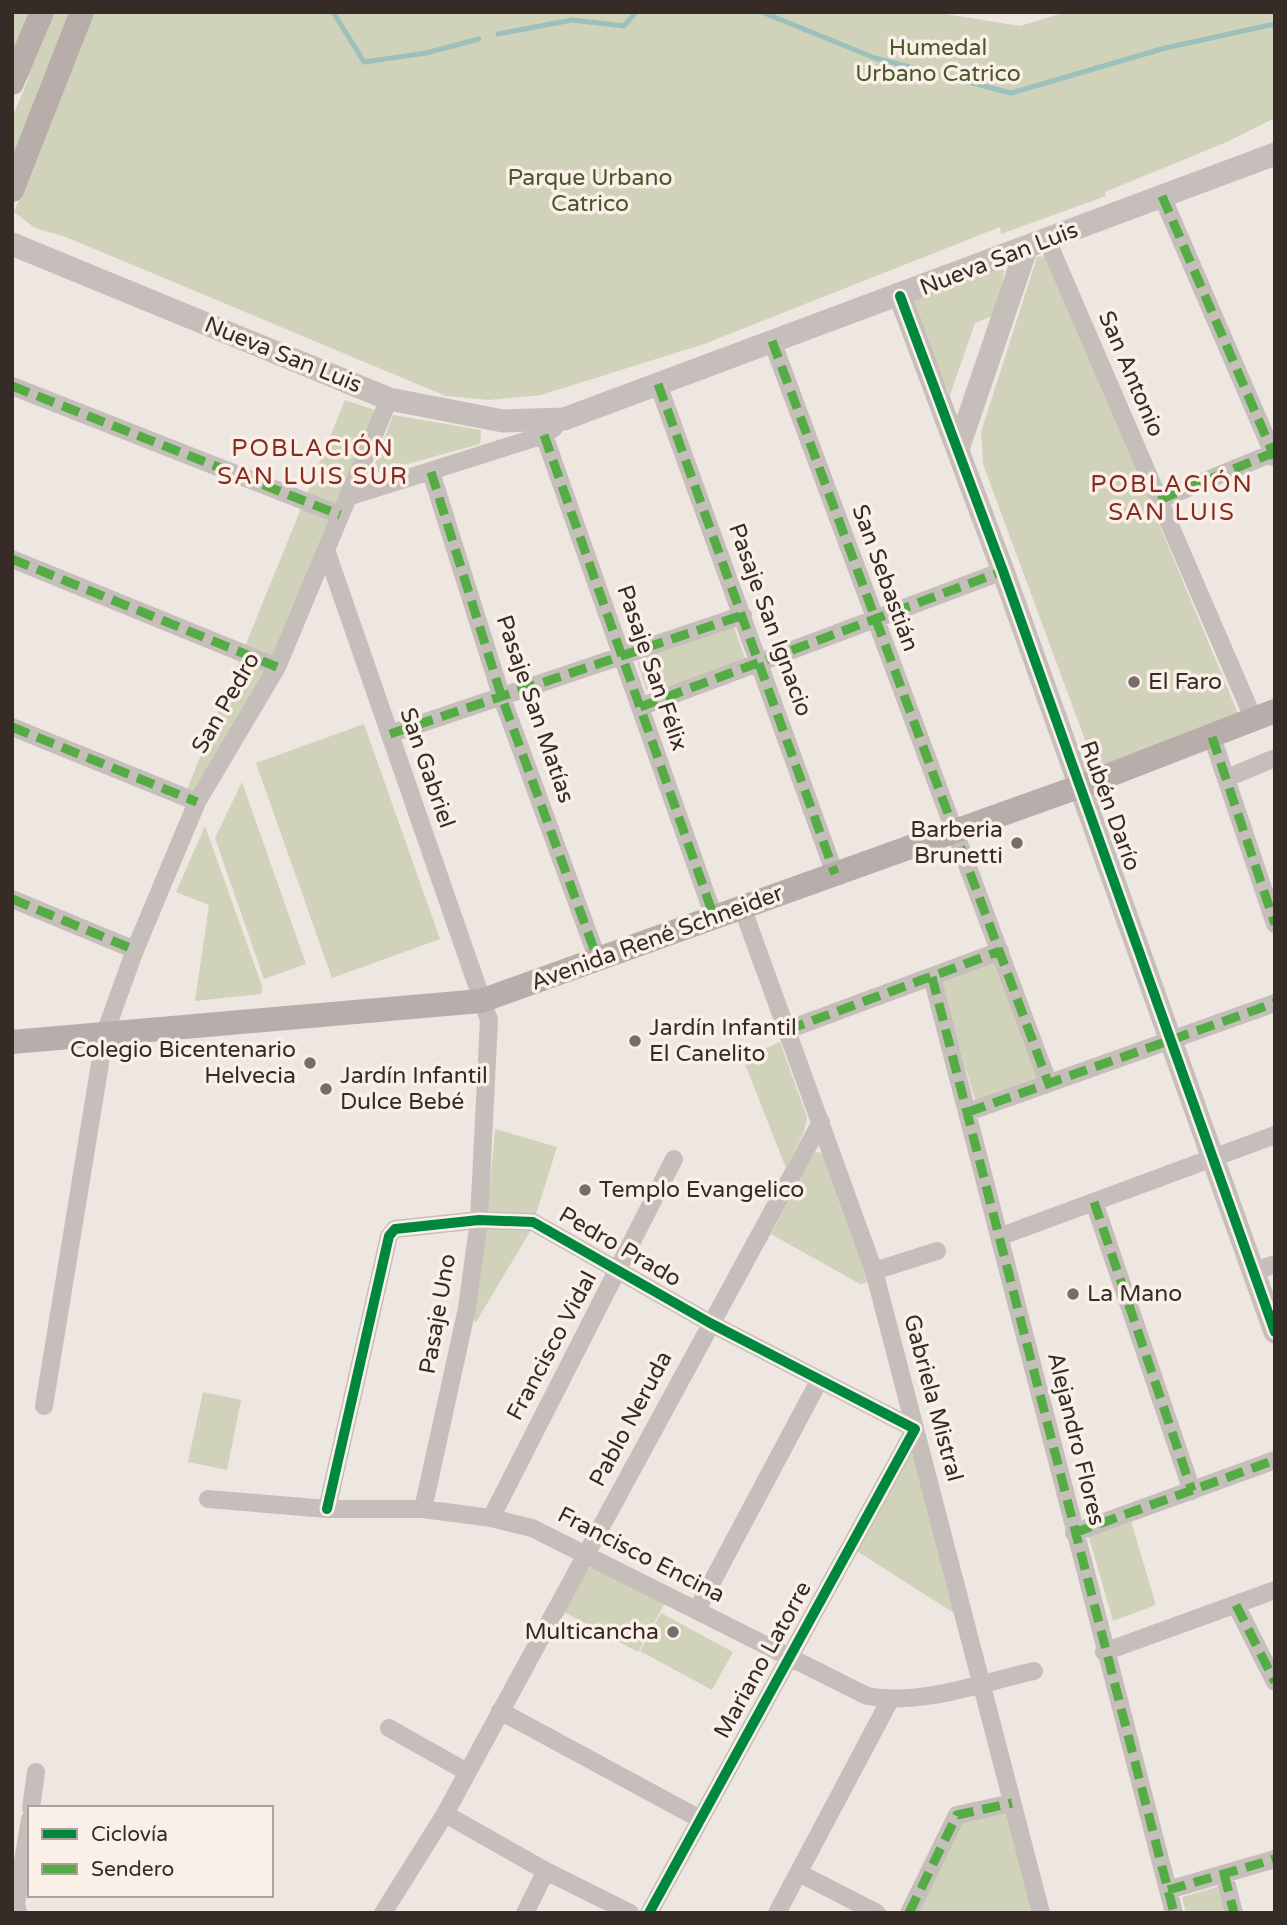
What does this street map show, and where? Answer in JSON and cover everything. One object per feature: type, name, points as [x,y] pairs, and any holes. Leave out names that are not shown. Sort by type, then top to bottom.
[{"type":"main road","points":[[12,83],[41,12]]},
{"type":"main road","points":[[12,190],[82,12]]},
{"type":"main road","name":"Avenida René Schneider","points":[[12,1042],[481,1001],[1081,786],[1264,716]]},
{"type":"street","name":"Nueva San Luis","points":[[348,497],[544,435],[564,419],[1275,154]]},
{"type":"street","points":[[1159,500],[1274,454],[1162,196]]},
{"type":"street","name":"Nueva San Luis","points":[[12,244],[389,399],[503,421],[564,419]]},
{"type":"street","points":[[958,449],[1036,244]]},
{"type":"street","name":"San Antonio","points":[[1036,244],[1264,716]]},
{"type":"street","name":"Rubén Darío","points":[[900,296],[1081,786],[1275,1332]]},
{"type":"street","name":"San Sebastián","points":[[772,341],[873,619],[1048,1082]]},
{"type":"street","name":"Pasaje San Ignacio","points":[[658,384],[835,874]]},
{"type":"street","points":[[12,386],[340,515]]},
{"type":"street","name":"San Pedro","points":[[44,1406],[105,1033],[135,950],[197,802],[276,667],[389,399]]},
{"type":"street","name":"Pasaje San Félix","points":[[544,435],[715,917]]},
{"type":"street","name":"Pasaje San Matías","points":[[431,472],[502,698],[598,960]]},
{"type":"street","name":"San Gabriel","points":[[326,550],[481,1001]]},
{"type":"street","points":[[12,559],[276,667]]},
{"type":"street","points":[[640,706],[1003,571]]},
{"type":"street","points":[[390,734],[743,615]]},
{"type":"street","points":[[12,727],[197,802]]},
{"type":"street","points":[[1212,737],[1275,924]]},
{"type":"street","points":[[1227,778],[1275,758]]},
{"type":"street","points":[[12,899],[135,950]]},
{"type":"street","name":"Gabriela Mistral","points":[[742,907],[874,1271],[1041,1913]]},
{"type":"street","points":[[787,1030],[1000,951]]},
{"type":"street","name":"Alejandro Flores","points":[[932,977],[1104,1652],[1174,1913]]},
{"type":"street","name":"Pasaje Uno","points":[[423,1509],[467,1307],[479,1220],[489,1020],[481,1001]]},
{"type":"street","points":[[968,1112],[1275,1003]]},
{"type":"street","name":"Pablo Neruda","points":[[383,1913],[445,1814],[821,1122]]},
{"type":"street","points":[[999,1237],[1275,1135]]},
{"type":"street","name":"Francisco Vidal","points":[[491,1518],[619,1272],[674,1159]]},
{"type":"street","points":[[1094,1202],[1192,1491]]},
{"type":"street","name":"Pedro Prado","points":[[327,1508],[389,1236],[395,1229],[479,1220],[533,1222],[818,1381],[915,1429]]},
{"type":"street","points":[[874,1271],[937,1251]]},
{"type":"street","points":[[1253,1272],[1275,1264]]},
{"type":"street","points":[[697,1610],[818,1381]]},
{"type":"street","name":"Mariano Latorre","points":[[649,1913],[915,1429]]},
{"type":"street","points":[[1074,1532],[1275,1460]]},
{"type":"street","name":"Francisco Encina","points":[[208,1499],[327,1508],[423,1509],[491,1518],[531,1528],[586,1553],[788,1659],[867,1696],[890,1700],[929,1696],[1034,1671]]},
{"type":"street","points":[[1104,1652],[1275,1590]]},
{"type":"street","points":[[1236,1605],[1275,1682]]},
{"type":"street","points":[[777,1913],[890,1700]]},
{"type":"street","points":[[500,1711],[700,1819]]},
{"type":"street","points":[[389,1728],[467,1772]]},
{"type":"street","points":[[31,1806],[36,1772]]},
{"type":"street","points":[[909,1913],[957,1815],[1012,1803]]},
{"type":"street","points":[[445,1814],[546,1871],[630,1913]]},
{"type":"street","points":[[18,1913],[16,1904],[28,1831]]},
{"type":"street","points":[[1168,1890],[1275,1859]]},
{"type":"street","points":[[525,1913],[546,1871]]},
{"type":"street","points":[[799,1873],[877,1913]]},
{"type":"street","points":[[1224,1874],[1234,1913]]},
{"type":"green space","name":"Parque Urbano Catrico","points":[[12,12],[933,12],[1020,26],[1066,12],[1275,12],[1275,118],[1229,141],[1105,192],[1106,196],[1001,234],[1000,227],[704,344],[541,395],[489,400],[446,396],[66,237],[35,228],[14,212],[65,87],[12,158],[12,118],[29,77],[12,72]]},
{"type":"green space","points":[[1047,256],[1240,718],[1097,772],[983,464],[981,432],[1037,257]]},
{"type":"green space","points":[[1000,266],[1004,271],[997,314],[975,323],[950,395],[912,301]]},
{"type":"green space","points":[[345,400],[375,410],[324,540],[259,687],[192,794],[186,792]]},
{"type":"green space","points":[[393,415],[481,430],[480,444],[378,472],[374,467]]},
{"type":"green space","points":[[733,624],[746,661],[657,694],[646,689],[638,663],[644,656]]},
{"type":"green space","points":[[364,724],[440,939],[332,978],[256,763]]},
{"type":"green space","points":[[242,782],[306,964],[264,979],[215,838]]},
{"type":"green space","points":[[205,826],[262,986],[261,994],[195,1001],[209,905],[176,892]]},
{"type":"green space","points":[[998,961],[1042,1079],[976,1103],[940,982]]},
{"type":"green space","points":[[780,1042],[807,1117],[804,1132],[786,1168],[743,1059]]},
{"type":"green space","points":[[495,1129],[557,1147],[531,1230],[476,1322],[472,1319],[488,1207]]},
{"type":"green space","points":[[815,1152],[825,1153],[870,1282],[860,1284],[771,1234]]},
{"type":"green space","points":[[203,1392],[241,1400],[227,1470],[188,1462]]},
{"type":"green space","points":[[905,1454],[914,1455],[954,1613],[855,1550]]},
{"type":"green space","points":[[1130,1518],[1156,1605],[1113,1621],[1088,1534]]},
{"type":"green space","points":[[600,1564],[666,1601],[638,1652],[564,1612],[588,1569]]},
{"type":"green space","name":"Multicancha","points":[[661,1613],[733,1652],[712,1690],[640,1651]]},
{"type":"green space","points":[[1007,1809],[1033,1913],[913,1913],[965,1820]]},
{"type":"green space","points":[[1224,1885],[1231,1913],[1186,1913],[1182,1897]]},
{"type":"waterway","points":[[333,12],[364,62],[426,53],[479,39]]},
{"type":"waterway","points":[[498,34],[572,20],[624,26],[636,12]]},
{"type":"waterway","points":[[762,12],[875,58],[1011,93],[1165,48],[1275,24]]},
{"type":"marked path","points":[[1162,196],[1275,458]]},
{"type":"marked path","points":[[772,341],[1048,1082]]},
{"type":"marked path","points":[[658,384],[835,874]]},
{"type":"marked path","points":[[12,386],[340,515]]},
{"type":"marked path","points":[[544,435],[714,917]]},
{"type":"marked path","points":[[1159,500],[1275,452]]},
{"type":"marked path","points":[[431,472],[502,698],[598,960]]},
{"type":"marked path","points":[[12,559],[277,667]]},
{"type":"marked path","points":[[640,707],[1003,571]]},
{"type":"marked path","points":[[390,734],[743,615]]},
{"type":"marked path","points":[[12,727],[197,802]]},
{"type":"marked path","points":[[1212,737],[1275,924]]},
{"type":"marked path","points":[[12,899],[135,950]]},
{"type":"marked path","points":[[787,1030],[1000,951]]},
{"type":"marked path","points":[[932,977],[1174,1913]]},
{"type":"marked path","points":[[968,1112],[1275,1003]]},
{"type":"marked path","points":[[1094,1202],[1192,1491]]},
{"type":"marked path","points":[[1074,1533],[1275,1460]]},
{"type":"marked path","points":[[1236,1605],[1275,1682]]},
{"type":"marked path","points":[[909,1913],[957,1815],[1012,1803]]},
{"type":"marked path","points":[[1168,1890],[1275,1859]]},
{"type":"marked path","points":[[1224,1874],[1234,1913]]},
{"type":"cycle path","points":[[900,296],[1003,571],[1275,1332]]},
{"type":"cycle path","points":[[327,1509],[389,1236],[395,1229],[479,1220],[533,1222],[710,1323],[915,1429],[649,1913]]},
{"type":"place","name":"El Faro","points":[[1134,682]]},
{"type":"place","name":"Barberia Brunetti","points":[[1017,843]]},
{"type":"place","name":"Jardín Infantil El Canelito","points":[[635,1041]]},
{"type":"place","name":"Colegio Bicentenario Helvecia","points":[[310,1063]]},
{"type":"place","name":"Jardín Infantil Dulce Bebé","points":[[326,1089]]},
{"type":"place","name":"Templo Evangelico","points":[[585,1190]]},
{"type":"place","name":"La Mano","points":[[1073,1294]]},
{"type":"place","name":"Multicancha","points":[[673,1632]]},
{"type":"district","name":"POBLACIÓN SAN LUIS SUR","points":[[313,462]]},
{"type":"district","name":"POBLACIÓN SAN LUIS","points":[[1172,498]]},
{"type":"park label","name":"Humedal Urbano Catrico","points":[[938,61]]}]
